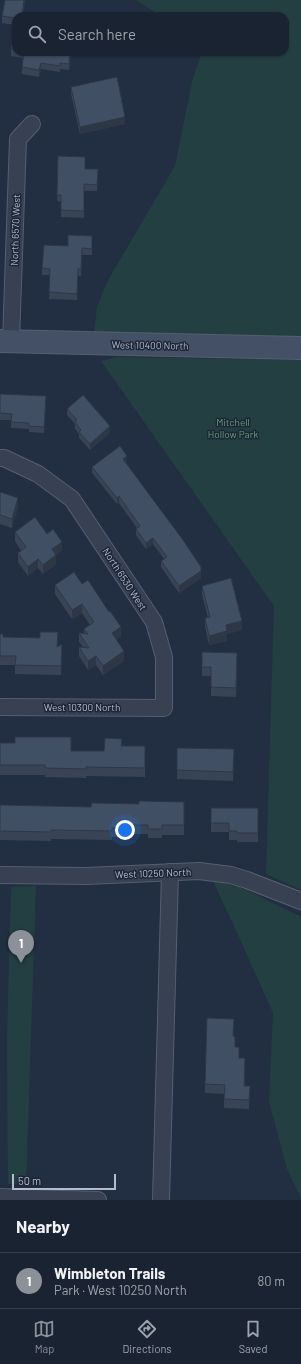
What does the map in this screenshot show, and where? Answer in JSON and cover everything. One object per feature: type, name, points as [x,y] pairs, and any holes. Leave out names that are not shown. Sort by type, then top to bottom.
[{"type":"street","name":"North 6570 West","points":[[6,341],[18,139],[32,124]]},
{"type":"street","name":"West 10400 North","points":[[6,341],[301,348]]},
{"type":"street","name":"North 6530 West","points":[[0,458],[4,458],[38,474],[72,499],[154,622],[164,657],[164,708]]},
{"type":"street","name":"West 10300 North","points":[[0,707],[164,708]]},
{"type":"street","name":"West 10250 North","points":[[0,875],[86,876],[199,871],[231,875],[263,885],[301,902]]},
{"type":"street","points":[[161,1200],[170,872]]},
{"type":"street","points":[[0,1197],[98,1200]]},
{"type":"green space","points":[[136,0],[301,0],[301,338],[94,333],[97,308],[107,282],[175,166],[193,78],[201,56],[289,56],[289,12],[155,12]]},
{"type":"green space","name":"Mitchell Hollow Park","points":[[116,357],[301,360],[301,890],[266,874],[274,606],[101,361]]},
{"type":"green space","points":[[213,881],[236,885],[301,917],[301,1198],[287,1169],[269,1102],[273,1013]]},
{"type":"green space","points":[[36,886],[26,1183],[8,1184],[7,1039],[11,887]]},
{"type":"building","points":[[5,0],[24,0],[22,12],[12,12],[12,17],[2,16]]},
{"type":"building","points":[[23,56],[70,56],[69,64],[60,63],[60,66],[41,63],[39,70],[22,67]]},
{"type":"building","points":[[117,77],[125,117],[80,127],[71,87]]},
{"type":"building","points":[[58,156],[85,157],[85,169],[98,169],[97,185],[84,184],[84,211],[61,210],[61,195],[57,195]]},
{"type":"building","points":[[68,235],[92,236],[92,249],[82,248],[81,269],[78,269],[77,294],[49,292],[50,269],[42,268],[44,245],[68,246]]},
{"type":"building","points":[[0,394],[46,396],[44,427],[29,426],[29,423],[11,422],[12,414],[0,413]]},
{"type":"building","points":[[83,395],[110,426],[90,444],[79,432],[81,430],[75,422],[77,420],[67,409]]},
{"type":"building","points":[[120,446],[127,456],[123,459],[183,540],[201,567],[201,571],[179,586],[161,561],[167,557],[153,538],[146,543],[136,529],[140,526],[119,496],[117,498],[92,467]]},
{"type":"building","points":[[0,492],[18,498],[12,519],[0,515]]},
{"type":"building","points":[[35,517],[47,534],[53,529],[62,542],[52,549],[56,555],[43,565],[38,559],[28,567],[18,553],[26,547],[15,532]]},
{"type":"building","points":[[74,572],[82,584],[88,580],[109,612],[110,611],[121,627],[112,633],[124,651],[103,666],[96,656],[88,661],[79,647],[89,648],[79,633],[88,634],[84,629],[94,622],[82,604],[72,610],[55,585]]},
{"type":"building","points":[[231,578],[242,621],[226,625],[227,631],[209,636],[205,618],[210,617],[202,586]]},
{"type":"building","points":[[40,632],[58,632],[57,647],[62,644],[61,666],[15,665],[16,656],[0,656],[0,634],[3,634],[3,637],[40,638]]},
{"type":"building","points":[[202,652],[237,653],[236,688],[211,687],[211,667],[202,667]]},
{"type":"building","points":[[15,737],[71,737],[71,751],[104,751],[105,738],[122,739],[121,746],[145,746],[145,768],[86,767],[86,769],[45,768],[45,765],[0,765],[0,743],[15,743]]},
{"type":"building","points":[[177,748],[234,749],[233,772],[177,770]]},
{"type":"building","points":[[139,801],[184,802],[184,825],[162,825],[162,829],[148,829],[148,825],[121,825],[121,828],[112,828],[112,831],[0,831],[0,805],[91,807],[92,803],[139,804]]},
{"type":"building","points":[[211,808],[258,808],[258,833],[237,833],[237,831],[229,831],[229,823],[211,823]]},
{"type":"building","points":[[207,1018],[234,1019],[233,1036],[235,1037],[235,1047],[239,1047],[239,1058],[245,1058],[244,1086],[250,1086],[249,1100],[224,1099],[225,1085],[205,1084]]},
{"type":"place","name":"Wimbleton Trails","points":[[21,963]]}]
